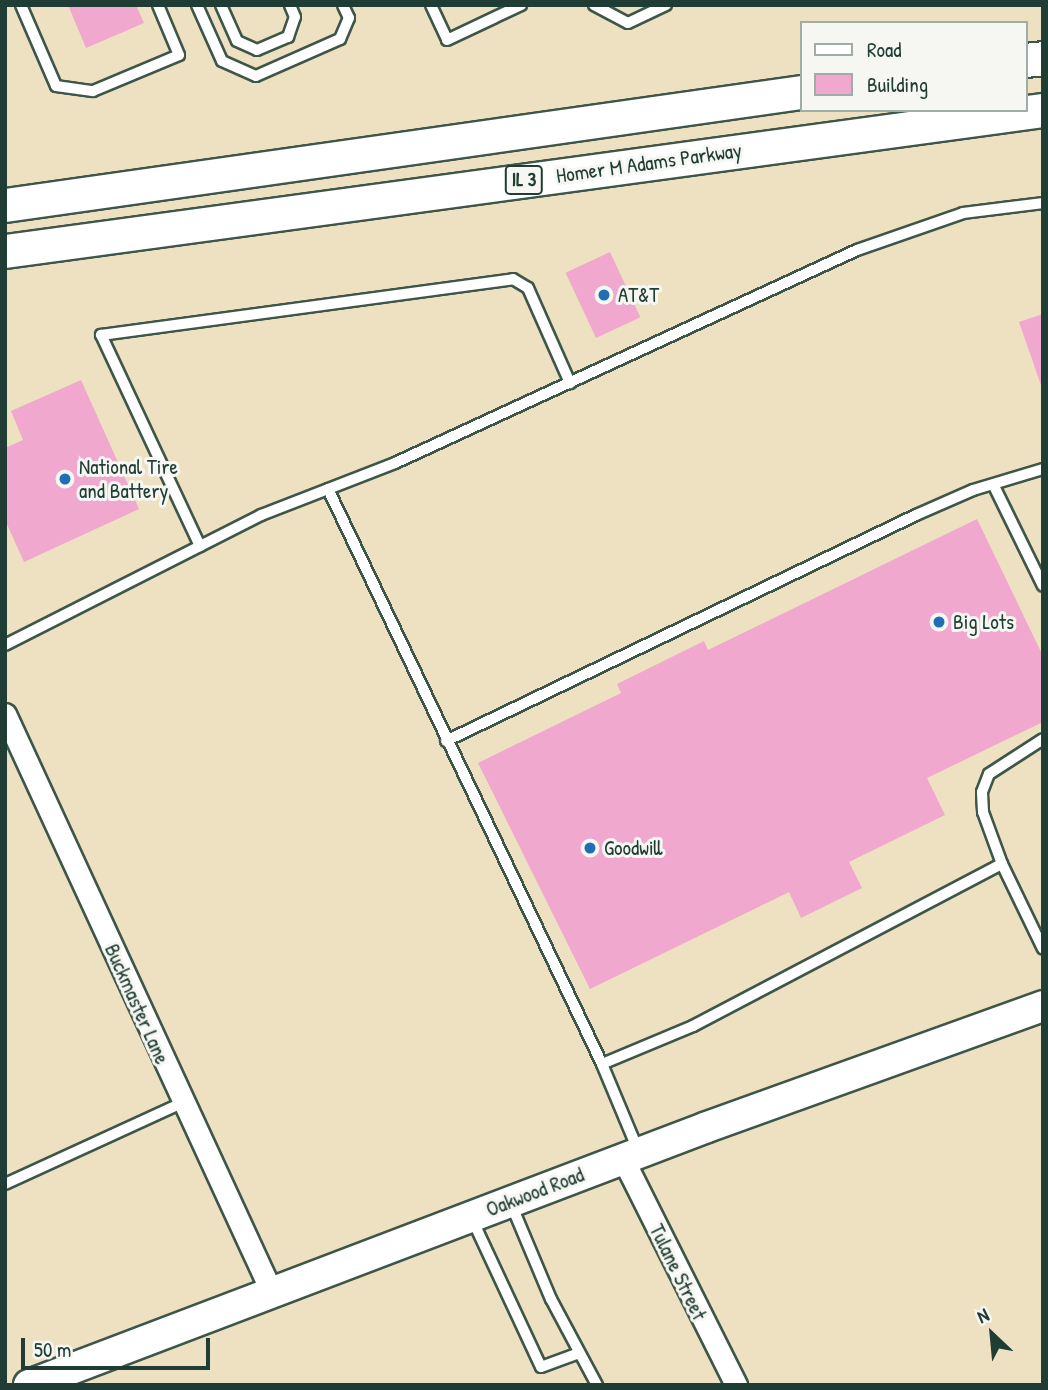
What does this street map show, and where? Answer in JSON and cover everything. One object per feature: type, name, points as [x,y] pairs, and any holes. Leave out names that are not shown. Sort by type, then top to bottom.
[{"type":"main road","name":"IL 3","points":[[5,205],[800,92]]},
{"type":"main road","name":"Homer M Adams Parkway","points":[[5,251],[1043,110]]},
{"type":"street","name":"Buckmaster Lane","points":[[5,714],[182,1103],[272,1293]]},
{"type":"street","name":"Oakwood Road","points":[[35,1384],[631,1156],[1043,1006]]},
{"type":"street","name":"Tulane Street","points":[[631,1156],[736,1385]]},
{"type":"lane","points":[[21,5],[56,86],[93,91],[179,55],[158,5]]},
{"type":"lane","points":[[197,5],[222,61],[256,76],[340,39],[349,18],[343,5]]},
{"type":"lane","points":[[221,5],[237,41],[257,50],[288,37],[295,17],[290,5]]},
{"type":"lane","points":[[431,5],[447,40],[521,5]]},
{"type":"lane","points":[[594,5],[628,23],[666,5]]},
{"type":"lane","points":[[5,645],[261,514],[328,489],[570,383],[924,223],[963,213],[1043,203]]},
{"type":"lane","points":[[200,545],[101,335],[513,279],[528,288],[570,383]]},
{"type":"lane","points":[[446,741],[916,515],[973,490],[994,486],[1043,469]]},
{"type":"lane","points":[[994,486],[1043,586]]},
{"type":"lane","points":[[328,489],[602,1064],[631,1156]]},
{"type":"lane","points":[[1043,739],[989,774],[982,792],[983,812],[1002,864],[1043,949]]},
{"type":"lane","points":[[602,1064],[694,1026],[1002,864]]},
{"type":"lane","points":[[5,1184],[182,1103]]},
{"type":"lane","points":[[510,1202],[579,1353],[597,1385]]},
{"type":"lane","points":[[471,1217],[541,1367],[579,1353]]},
{"type":"building","points":[[68,5],[136,5],[144,23],[86,48]]},
{"type":"building","name":"AT&T","points":[[610,252],[640,317],[596,338],[566,273]]},
{"type":"building","points":[[1043,314],[1043,388],[1042,388],[1019,322]]},
{"type":"building","name":"National Tire and Battery","points":[[81,380],[139,509],[24,562],[5,520],[5,448],[23,440],[11,411]]},
{"type":"building","points":[[977,519],[1043,656],[1043,722],[927,778],[945,815],[849,862],[862,888],[801,918],[789,892],[590,989],[478,763],[621,693],[617,684],[704,641],[708,650]]},
{"type":"place","name":"AT&T","points":[[604,295]]},
{"type":"place","name":"National Tire and Battery","points":[[65,479]]},
{"type":"place","name":"Big Lots","points":[[939,622]]},
{"type":"place","name":"Goodwill","points":[[590,848]]}]
